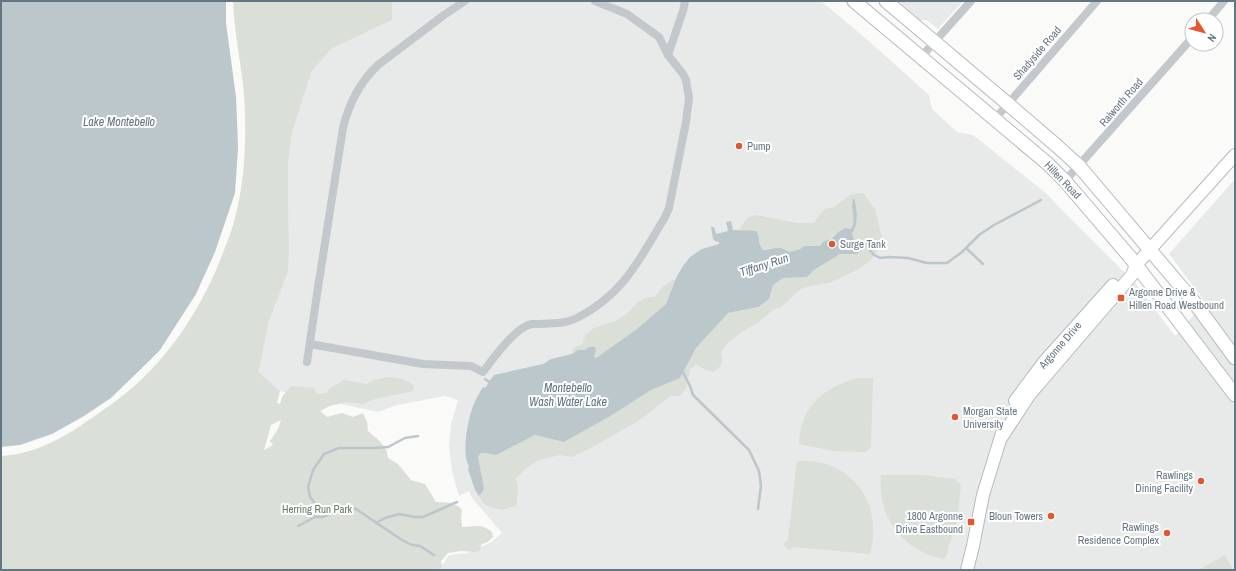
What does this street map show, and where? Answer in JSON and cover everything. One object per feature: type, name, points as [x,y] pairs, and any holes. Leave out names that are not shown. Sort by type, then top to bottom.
[{"type":"main road","name":"Hillen Road","points":[[854,1],[1048,164],[1065,181],[1136,265],[1235,395]]},
{"type":"main road","name":"Hillen Road","points":[[886,1],[1079,166],[1194,302],[1235,358]]},
{"type":"main road","name":"Argonne Drive","points":[[966,570],[973,546],[983,495],[1001,438],[1030,394],[1132,275],[1136,265],[1235,155]]},
{"type":"street","points":[[307,362],[343,128],[350,105],[360,85],[378,65],[465,1]]},
{"type":"street","points":[[310,344],[423,364],[471,366],[483,372],[511,338],[521,329],[533,324],[570,321],[584,314],[608,298],[623,283],[633,270],[665,217],[670,204],[686,122],[689,98],[686,80],[668,55],[659,37],[627,14],[595,1]]},
{"type":"street","points":[[668,55],[685,1]]},
{"type":"street","points":[[921,57],[971,1]]},
{"type":"street","name":"Shadyside Road","points":[[994,120],[1097,1]]},
{"type":"street","points":[[1215,12],[1224,1]]},
{"type":"street","name":"Ralworth Road","points":[[1065,181],[1184,47]]},
{"type":"shaded area","points":[[392,1],[821,1],[929,95],[932,109],[957,132],[973,135],[1047,194],[1136,284],[1175,336],[1205,302],[1169,254],[1235,179],[1235,570],[439,570],[449,555],[467,553],[490,543],[502,533],[472,498],[469,491],[459,496],[452,471],[449,447],[451,425],[458,400],[445,396],[397,405],[378,412],[280,391],[259,372],[268,324],[288,272],[288,163],[292,133],[311,73],[331,49],[392,20]]},
{"type":"shaded area","points":[[899,1],[963,1],[938,29],[926,20],[920,20]]},
{"type":"green space","name":"Herring Run Park","points":[[233,1],[392,1],[392,20],[331,49],[311,73],[292,133],[288,163],[288,272],[268,324],[259,372],[280,391],[277,403],[280,404],[282,397],[291,386],[314,388],[317,394],[326,393],[330,388],[344,380],[367,384],[374,380],[389,377],[403,379],[414,385],[413,391],[375,399],[363,404],[346,402],[330,406],[320,411],[327,417],[342,413],[353,417],[363,413],[367,422],[368,431],[384,446],[388,458],[398,464],[411,480],[425,484],[436,502],[450,503],[460,507],[462,510],[462,527],[484,527],[492,532],[493,537],[481,545],[480,550],[475,552],[461,551],[448,553],[441,561],[442,566],[439,570],[1,570],[1,456],[31,451],[58,439],[109,406],[127,392],[144,377],[173,344],[197,308],[217,268],[228,241],[239,202],[244,164],[245,101]],"holes":[[[281,420],[278,429],[270,441],[273,445],[264,450],[271,425]]]},
{"type":"green space","points":[[859,193],[864,194],[875,209],[882,237],[877,251],[871,260],[859,269],[829,283],[801,289],[781,307],[774,309],[759,322],[740,333],[729,342],[721,352],[722,364],[719,368],[713,372],[696,364],[690,370],[686,388],[680,396],[670,396],[640,420],[587,450],[572,457],[560,455],[539,460],[526,468],[516,478],[518,489],[516,506],[502,510],[484,504],[479,496],[484,488],[478,457],[481,453],[496,455],[535,435],[564,442],[612,415],[651,390],[680,378],[696,348],[728,313],[758,307],[769,299],[773,285],[783,278],[807,277],[814,270],[840,254],[857,254],[860,250],[856,246],[852,234],[856,225],[857,215],[855,200],[852,201],[854,219],[851,229],[842,229],[821,246],[808,246],[790,252],[781,248],[763,250],[756,231],[738,231],[747,218],[756,215],[798,223],[814,223],[825,209],[834,207],[850,195]]},
{"type":"green space","points":[[676,279],[666,304],[637,329],[596,358],[594,358],[586,350],[578,350],[572,354],[573,348],[582,344],[586,334],[594,328],[615,321],[628,313],[637,303],[647,297],[654,297],[663,287]]},
{"type":"green space","points":[[857,378],[873,378],[871,447],[866,452],[833,451],[799,444],[800,431],[804,419],[809,409],[816,401],[834,387]]},
{"type":"green space","points":[[797,461],[816,462],[833,467],[848,475],[859,487],[867,501],[872,517],[873,535],[870,554],[794,547],[790,550],[786,548],[784,545],[788,540]]},
{"type":"green space","points":[[881,475],[922,475],[956,479],[961,486],[957,521],[945,559],[930,555],[917,549],[905,540],[896,530],[888,518],[883,505]]},
{"type":"green space","points":[[1225,555],[1233,570],[1198,570]]},
{"type":"water","name":"Lake Montebello","points":[[1,1],[226,1],[226,23],[236,97],[238,148],[235,193],[215,252],[196,294],[160,350],[111,398],[84,416],[52,434],[20,445],[1,447]]},
{"type":"water","name":"Montebello Wash Water Lake","points":[[853,199],[855,200],[857,215],[856,225],[852,234],[856,246],[859,248],[865,241],[868,243],[857,254],[840,254],[814,270],[807,277],[783,278],[773,285],[769,299],[758,307],[728,313],[696,348],[680,378],[651,390],[612,415],[564,442],[535,435],[496,455],[481,453],[478,457],[484,488],[479,496],[475,490],[468,469],[469,466],[465,445],[466,435],[476,400],[483,387],[485,388],[494,375],[543,364],[551,359],[572,354],[578,350],[585,350],[588,347],[595,347],[596,350],[594,357],[596,358],[637,329],[666,304],[677,276],[690,257],[702,249],[719,244],[719,242],[713,239],[711,227],[714,227],[716,234],[728,231],[726,222],[731,221],[733,230],[756,231],[763,250],[781,248],[790,252],[804,246],[820,246],[823,242],[832,238],[845,228],[851,229],[853,225]]},
{"type":"waterway","name":"Tiffany Run","points":[[863,246],[866,246],[874,255],[880,258],[908,258],[927,263],[947,263],[962,252],[979,235],[994,225],[1041,200]]},
{"type":"waterway","points":[[966,248],[983,264]]},
{"type":"waterway","points":[[682,370],[693,395],[749,450],[759,471],[761,486],[758,509]]},
{"type":"waterway","name":"Tiffany Run","points":[[485,379],[489,382],[492,381]]},
{"type":"waterway","name":"Tiffany Run","points":[[315,517],[316,512],[314,502],[310,497],[308,487],[313,470],[324,454],[339,448],[388,447],[405,438],[418,436]]},
{"type":"waterway","name":"Tiffany Run","points":[[376,523],[385,518],[399,514],[423,517],[457,502]]},
{"type":"waterway","name":"Tiffany Run","points":[[298,526],[315,517],[323,517],[337,511],[353,507],[402,540],[412,545],[420,546],[434,555]]},
{"type":"place","name":"Pump","points":[[739,146]]},
{"type":"place","name":"Surge Tank","points":[[832,244]]},
{"type":"place","name":"Argonne Drive & Hillen Road Westbound","points":[[1121,298]]},
{"type":"place","name":"Morgan State University","points":[[955,417]]},
{"type":"place","name":"Rawlings Dining Facility","points":[[1201,481]]},
{"type":"place","name":"Bloun Towers","points":[[1051,516]]},
{"type":"place","name":"1800 Argonne Drive Eastbound","points":[[971,522]]},
{"type":"place","name":"Rawlings Residence Complex","points":[[1167,533]]}]
